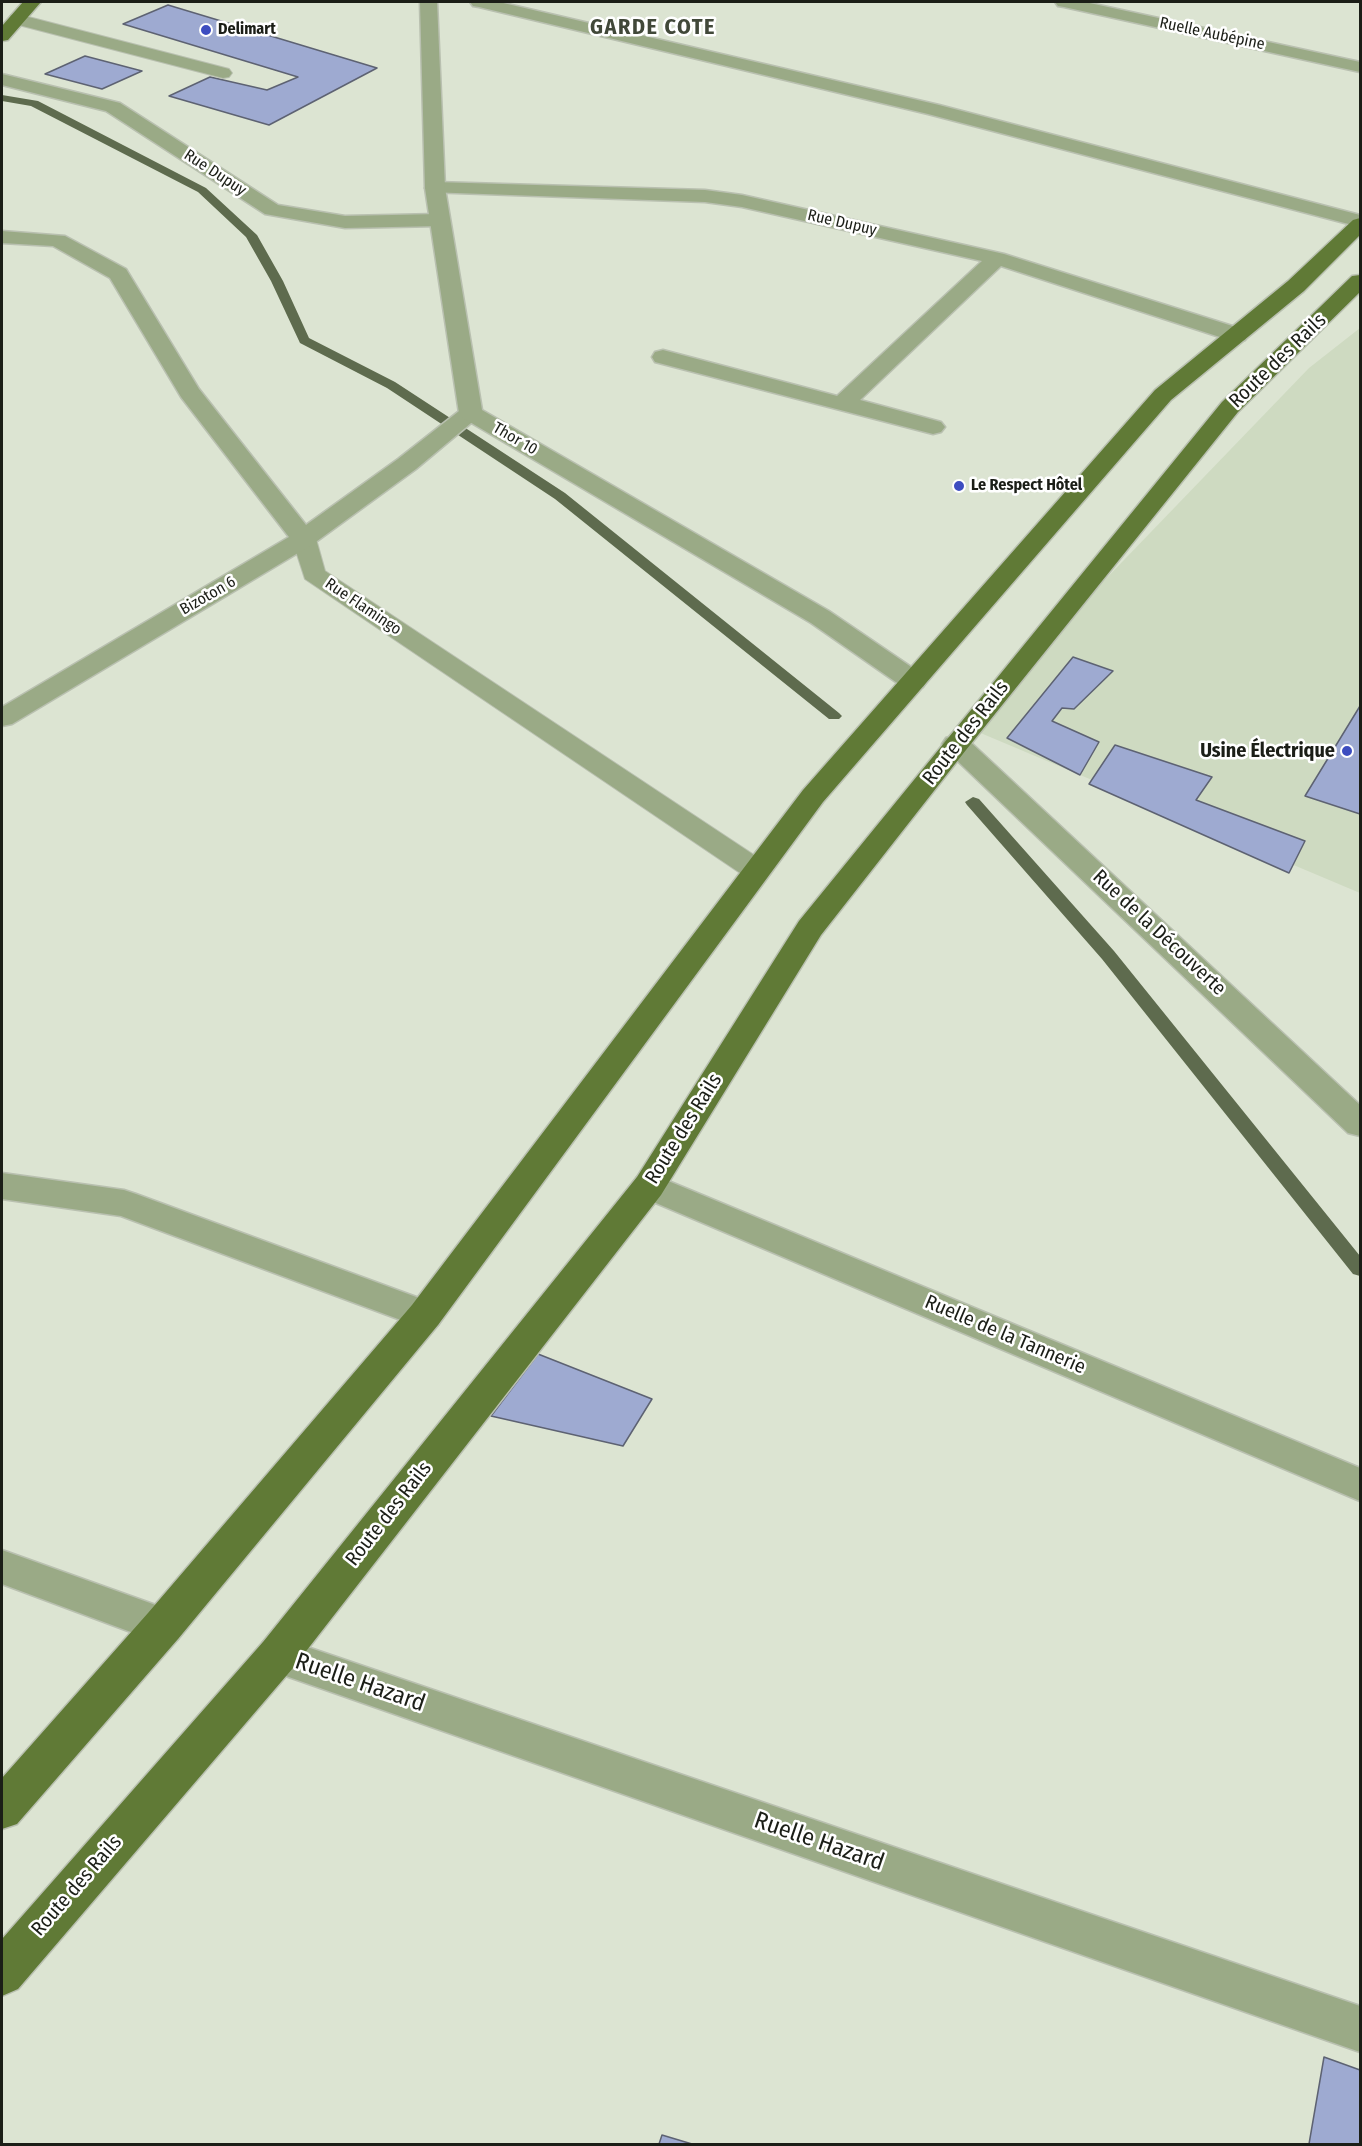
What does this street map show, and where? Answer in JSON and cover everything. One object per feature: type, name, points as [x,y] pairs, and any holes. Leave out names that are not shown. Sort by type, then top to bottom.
[{"type":"main road","points":[[2,36],[32,2]]},
{"type":"main road","points":[[2,1809],[164,1626],[425,1315],[813,796],[1163,395],[1296,286],[1360,222]]},
{"type":"main road","name":"Route des Rails","points":[[2,1973],[278,1655],[649,1186],[810,928],[956,744],[1230,407],[1360,281]]},
{"type":"street","name":"Thor 10","points":[[428,2],[435,188],[471,413],[820,617],[913,681]]},
{"type":"street","points":[[479,2],[932,109],[1360,222]]},
{"type":"street","name":"Ruelle Aubépine","points":[[1064,2],[1360,67]]},
{"type":"street","name":"Rue Dupuy","points":[[2,80],[113,107],[272,210],[345,222],[439,220]]},
{"type":"street","name":"Rue Dupuy","points":[[435,188],[724,197],[997,258],[1237,335]]},
{"type":"street","name":"Rue Flamingo","points":[[2,237],[58,240],[118,274],[189,392],[304,540]]},
{"type":"street","points":[[843,404],[997,258]]},
{"type":"street","points":[[663,357],[843,404],[867,408],[933,427]]},
{"type":"street","name":"Bizoton 6","points":[[2,718],[304,540],[407,464],[471,413]]},
{"type":"street","name":"Rue de la Découverte","points":[[956,744],[1359,1121]]},
{"type":"street","points":[[2,1186],[124,1203],[425,1315]]},
{"type":"street","name":"Ruelle de la Tannerie","points":[[649,1186],[1360,1485]]},
{"type":"street","points":[[2,1567],[164,1626]]},
{"type":"street","name":"Ruelle Hazard","points":[[278,1655],[1360,2029]]},
{"type":"lane","points":[[16,19],[223,73]]},
{"type":"lane","name":"Rue Flamingo","points":[[304,540],[314,574],[756,870]]},
{"type":"shaded area","points":[[1360,328],[1360,893],[964,726],[1309,368]]},
{"type":"building","points":[[168,5],[377,68],[269,125],[169,96],[210,77],[267,90],[298,77],[123,24]]},
{"type":"building","points":[[85,56],[142,71],[102,89],[45,74]]},
{"type":"building","points":[[1073,657],[1113,671],[1074,709],[1062,708],[1052,721],[1099,742],[1080,775],[1007,738]]},
{"type":"building","name":"Usine Électrique","points":[[1360,706],[1360,814],[1305,796]]},
{"type":"building","points":[[1115,745],[1212,777],[1196,800],[1305,841],[1289,873],[1089,784]]},
{"type":"building","points":[[538,1354],[652,1399],[623,1446],[491,1416]]},
{"type":"building","points":[[1324,2057],[1360,2070],[1360,2144],[1309,2144]]},
{"type":"building","points":[[662,2135],[692,2144],[659,2144]]},
{"type":"waterway","points":[[2,98],[34,103],[202,190],[251,235],[277,281],[304,340],[391,385],[560,496],[834,716]]},
{"type":"waterway","points":[[973,802],[1108,955],[1360,1269]]},
{"type":"place","name":"Delimart","points":[[206,30]]},
{"type":"place","name":"Le Respect Hôtel","points":[[959,486]]},
{"type":"place","name":"Usine Électrique","points":[[1347,751]]},
{"type":"district","name":"GARDE COTE","points":[[653,28]]}]
